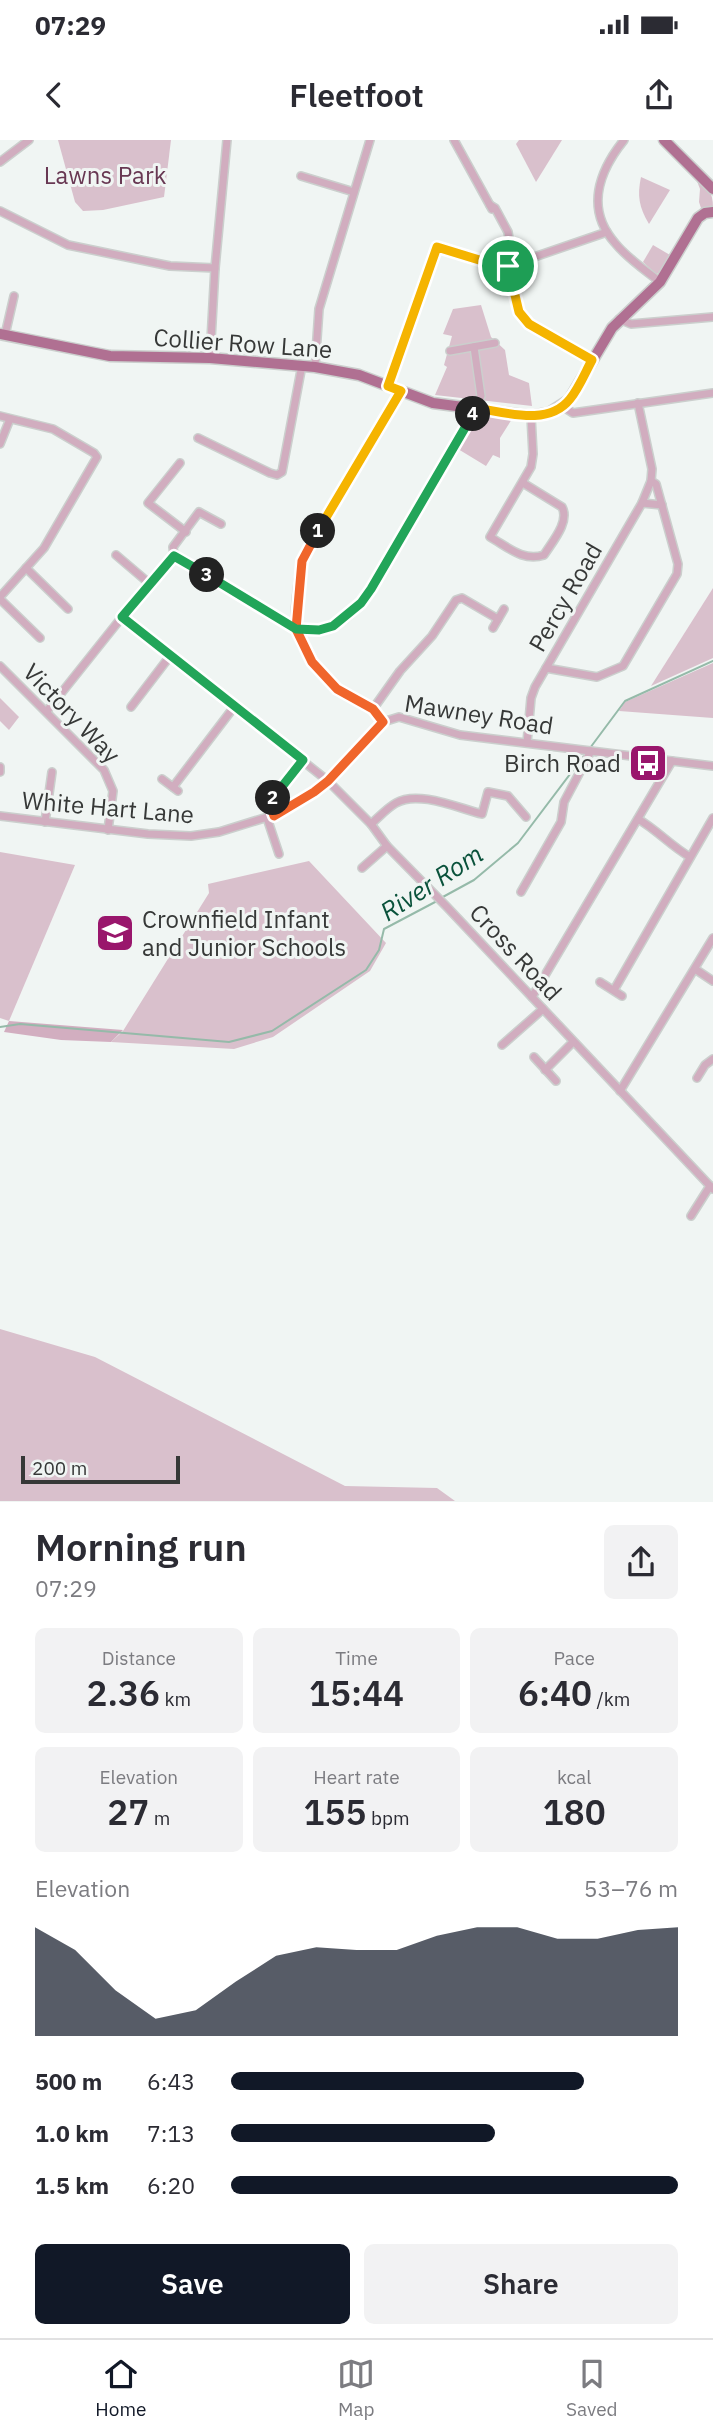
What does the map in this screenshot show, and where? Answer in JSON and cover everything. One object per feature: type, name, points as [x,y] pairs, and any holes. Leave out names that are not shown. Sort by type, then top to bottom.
[{"type":"main road","points":[[664,140],[713,190]]},
{"type":"main road","points":[[562,406],[569,400],[619,319],[660,282],[698,218],[713,212]]},
{"type":"main road","name":"Collier Row Lane","points":[[2,335],[110,356],[210,358],[302,365],[359,375],[433,403],[531,416],[549,413],[562,406]]},
{"type":"street","points":[[210,358],[227,140]]},
{"type":"street","points":[[315,367],[319,309],[370,140]]},
{"type":"street","points":[[454,140],[508,232],[517,305],[529,324],[592,360]]},
{"type":"street","points":[[624,140],[601,174],[598,195],[600,215],[615,244],[660,282]]},
{"type":"street","points":[[0,162],[27,141]]},
{"type":"street","points":[[302,176],[354,192]]},
{"type":"street","points":[[0,211],[68,244],[170,266],[215,268]]},
{"type":"street","points":[[388,386],[437,247],[502,267],[607,232]]},
{"type":"street","points":[[2,335],[14,296]]},
{"type":"street","points":[[619,319],[631,324],[713,317]]},
{"type":"street","points":[[450,351],[495,343]]},
{"type":"street","points":[[174,556],[296,629],[319,630],[333,626],[361,603],[476,408],[481,396],[474,347]]},
{"type":"street","points":[[198,438],[270,473],[277,475],[282,472],[302,365]]},
{"type":"street","name":"Mawney Road","points":[[401,391],[304,555],[298,581],[296,629],[312,662],[337,689],[373,709],[383,722],[403,718],[460,735],[713,766]]},
{"type":"street","points":[[562,406],[573,413],[713,393]]},
{"type":"street","points":[[546,668],[597,677],[623,666],[677,574],[678,564],[656,484],[652,479],[638,403]]},
{"type":"street","points":[[0,416],[53,429],[97,457],[44,548],[0,598],[40,638]]},
{"type":"street","points":[[523,483],[562,507],[565,513],[564,521],[544,555],[535,558],[523,556],[490,537],[531,467],[531,416]]},
{"type":"street","points":[[0,444],[10,419]]},
{"type":"street","points":[[180,463],[148,503],[186,532]]},
{"type":"street","name":"Percy Road","points":[[527,743],[531,698],[642,503],[652,479]]},
{"type":"street","points":[[642,503],[662,505]]},
{"type":"street","points":[[47,711],[174,556],[173,547],[199,512],[221,524]]},
{"type":"street","points":[[116,555],[150,584]]},
{"type":"street","points":[[26,568],[68,609]]},
{"type":"street","points":[[0,581],[8,589]]},
{"type":"street","points":[[373,709],[401,671],[432,636],[456,600],[462,598],[498,619]]},
{"type":"street","points":[[493,628],[504,609]]},
{"type":"street","name":"Cross Road","points":[[122,617],[328,781],[372,824],[387,846],[712,1186]]},
{"type":"street","points":[[131,706],[170,656]]},
{"type":"street","name":"Victory Way","points":[[0,666],[108,776],[113,797],[108,830]]},
{"type":"street","points":[[162,779],[175,789],[234,707]]},
{"type":"street","name":"White Hart Lane","points":[[0,816],[108,830],[191,836],[219,832],[270,817],[314,792],[328,781],[383,722]]},
{"type":"street","points":[[521,892],[561,822],[564,802],[588,750]]},
{"type":"street","points":[[278,854],[270,817],[271,800],[303,760]]},
{"type":"street","points":[[532,997],[672,761]]},
{"type":"street","points":[[46,822],[52,772]]},
{"type":"street","points":[[372,824],[394,803],[406,798],[419,797],[482,814],[488,792],[508,796],[527,817]]},
{"type":"street","points":[[614,990],[713,818]]},
{"type":"street","points":[[638,819],[671,846],[690,857]]},
{"type":"street","points":[[362,868],[387,846]]},
{"type":"street","points":[[620,1091],[713,938]]},
{"type":"street","points":[[695,969],[713,981]]},
{"type":"street","points":[[600,982],[622,996]]},
{"type":"street","points":[[502,1045],[543,1009]]},
{"type":"street","points":[[545,1070],[573,1042]]},
{"type":"street","points":[[534,1057],[556,1082]]},
{"type":"street","points":[[696,1078],[705,1065],[713,1060]]},
{"type":"street","points":[[691,1216],[712,1186]]},
{"type":"green space","name":"Lawns Park","points":[[58,140],[171,140],[164,197],[103,210],[83,211],[75,202]]},
{"type":"green space","points":[[519,140],[562,140],[536,182],[516,144]]},
{"type":"green space","points":[[695,176],[708,189],[713,207],[701,208],[700,189]]},
{"type":"green space","points":[[641,177],[670,190],[649,224],[640,201]]},
{"type":"green space","points":[[653,245],[670,255],[656,274],[643,262]]},
{"type":"green space","points":[[481,305],[491,337],[505,350],[509,375],[529,383],[532,406],[435,395],[447,367],[444,365],[452,336],[443,334],[453,309]]},
{"type":"green space","points":[[477,416],[512,419],[500,438],[500,458],[493,455],[486,466],[458,449]]},
{"type":"green space","points":[[713,588],[713,658],[651,686]]},
{"type":"green space","points":[[713,663],[713,718],[619,711],[625,702]]},
{"type":"green space","points":[[0,698],[19,717],[9,730],[0,721]]},
{"type":"green space","points":[[0,852],[75,865],[9,1021],[0,1018]]},
{"type":"green space","points":[[309,861],[386,943],[370,971],[273,1037],[234,1049],[111,1042],[123,1031],[209,893],[208,884]]},
{"type":"green space","points":[[0,1329],[95,1357],[345,1486],[437,1488],[455,1501],[0,1501]]},
{"type":"shaded area","points":[[9,1021],[123,1030],[111,1042],[61,1040],[4,1032]]},
{"type":"waterway","name":"River Rom","points":[[590,748],[625,701],[713,661]]},
{"type":"waterway","name":"River Rom","points":[[441,898],[474,880],[518,843],[586,753]]},
{"type":"waterway","name":"River Rom","points":[[0,1027],[20,1024],[229,1042],[272,1031],[366,970],[379,950],[384,929],[437,901]]},
{"type":"place","name":"Birch Road","points":[[648,763]]},
{"type":"place","name":"Crownfield Infant and Junior Schools","points":[[115,933]]},
{"type":"route","points":[[508,266],[502,267],[437,247],[388,386],[401,391],[304,555],[298,581],[296,629],[312,662],[337,689],[373,709],[383,722],[328,781],[274,816],[271,800],[303,760],[122,617],[174,556],[296,629],[319,630],[333,626],[347,617],[371,589],[476,408],[531,416],[549,413],[569,400],[592,360],[529,324],[519,312],[508,266]]}]
